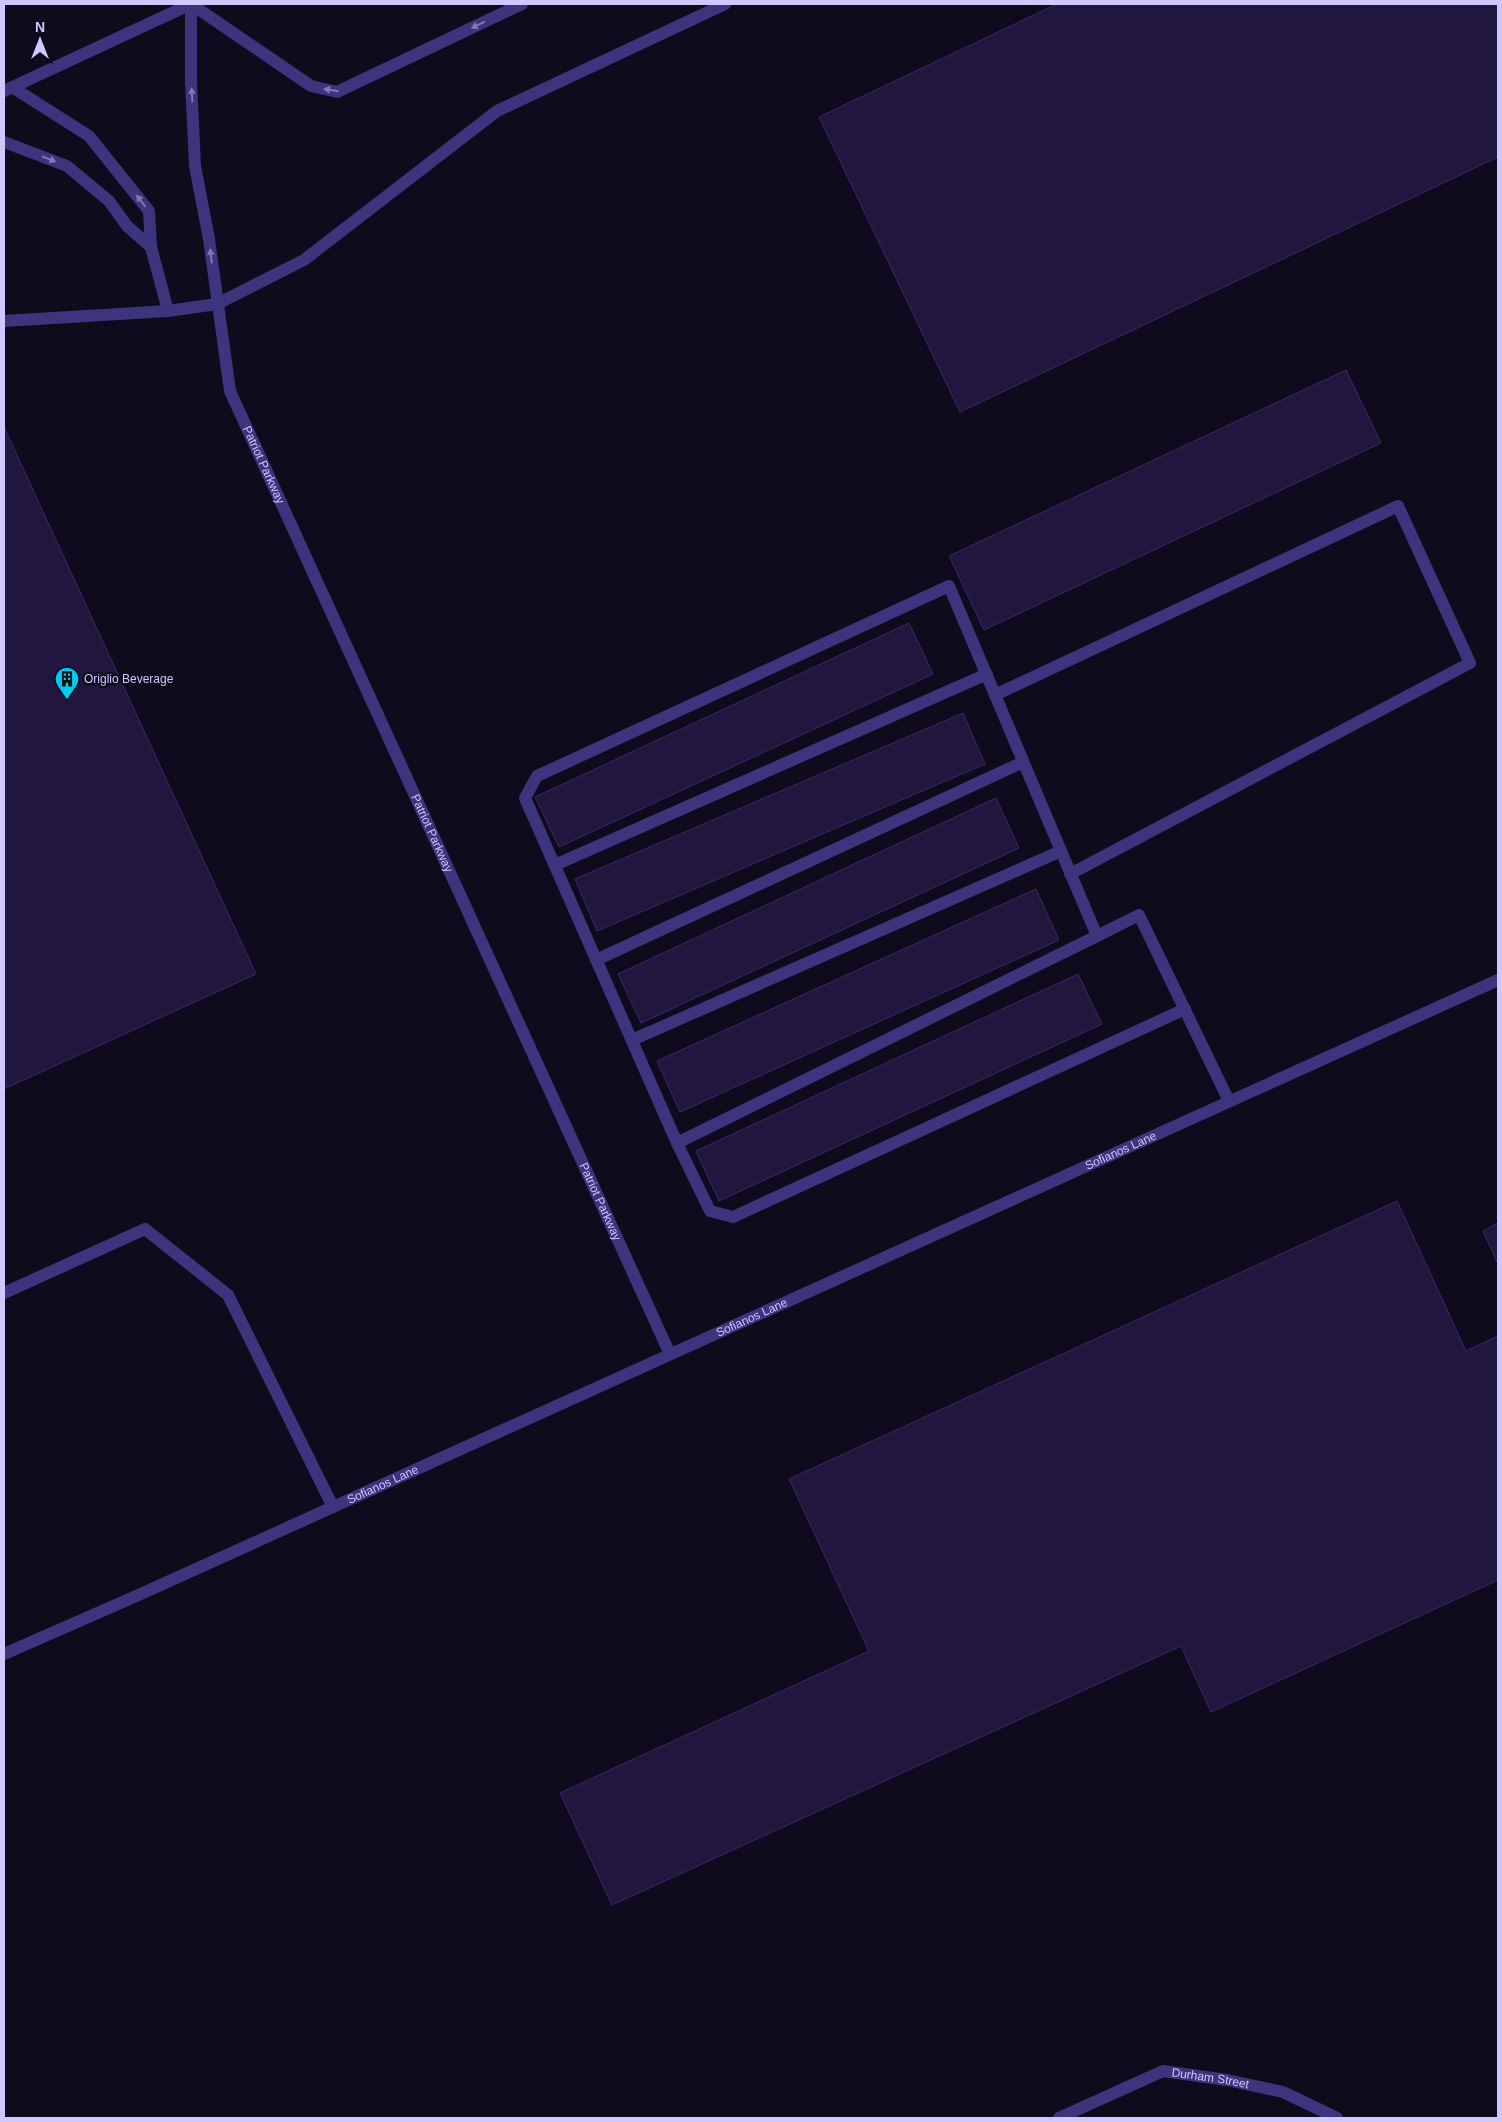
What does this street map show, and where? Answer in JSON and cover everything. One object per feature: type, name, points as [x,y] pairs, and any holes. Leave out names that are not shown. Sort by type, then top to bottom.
[{"type":"street","points":[[8,89],[191,4],[311,86],[337,92],[522,4]]},
{"type":"street","name":"Patriot Parkway","points":[[191,4],[191,82],[195,166],[209,239],[230,391],[670,1354]]},
{"type":"street","points":[[4,321],[168,311],[217,304],[304,260],[497,111],[725,4]]},
{"type":"street","points":[[8,89],[89,136],[149,211],[151,247],[168,311]]},
{"type":"street","points":[[4,142],[67,166],[109,201],[126,226],[151,247]]},
{"type":"street","points":[[995,694],[1398,506],[1470,663],[1070,874]]},
{"type":"street","points":[[1097,936],[949,586],[537,776],[525,798],[677,1142],[710,1211],[733,1217],[1184,1009]]},
{"type":"street","points":[[555,865],[986,674]]},
{"type":"street","points":[[596,960],[1023,762]]},
{"type":"street","points":[[632,1040],[1061,851]]},
{"type":"street","points":[[677,1142],[1139,915],[1229,1101]]},
{"type":"street","name":"Sofianos Lane","points":[[4,1654],[1498,980]]},
{"type":"street","points":[[4,1293],[144,1230],[228,1295],[333,1507]]},
{"type":"street","name":"Durham Street","points":[[1059,2118],[1163,2072],[1227,2080],[1283,2092],[1337,2118]]},
{"type":"building","points":[[1057,4],[1498,4],[1498,157],[960,412],[819,117]]},
{"type":"building","points":[[1346,370],[1381,443],[984,630],[949,556]]},
{"type":"building","name":"Origlio Beverage","points":[[4,427],[256,974],[4,1089]]},
{"type":"building","points":[[909,623],[933,674],[559,847],[535,797]]},
{"type":"building","points":[[963,713],[985,764],[597,931],[575,879]]},
{"type":"building","points":[[996,798],[1019,848],[641,1023],[618,974]]},
{"type":"building","points":[[1036,889],[1059,940],[680,1112],[657,1061]]},
{"type":"building","points":[[1078,974],[1102,1024],[719,1201],[696,1151]]},
{"type":"building","points":[[1397,1201],[1466,1351],[1498,1336],[1498,1580],[1211,1712],[1181,1646],[612,1905],[560,1793],[869,1651],[789,1479]]},
{"type":"building","points":[[1498,1223],[1498,1264],[1483,1231]]},
{"type":"place","name":"Origlio Beverage","points":[[67,700]]}]
